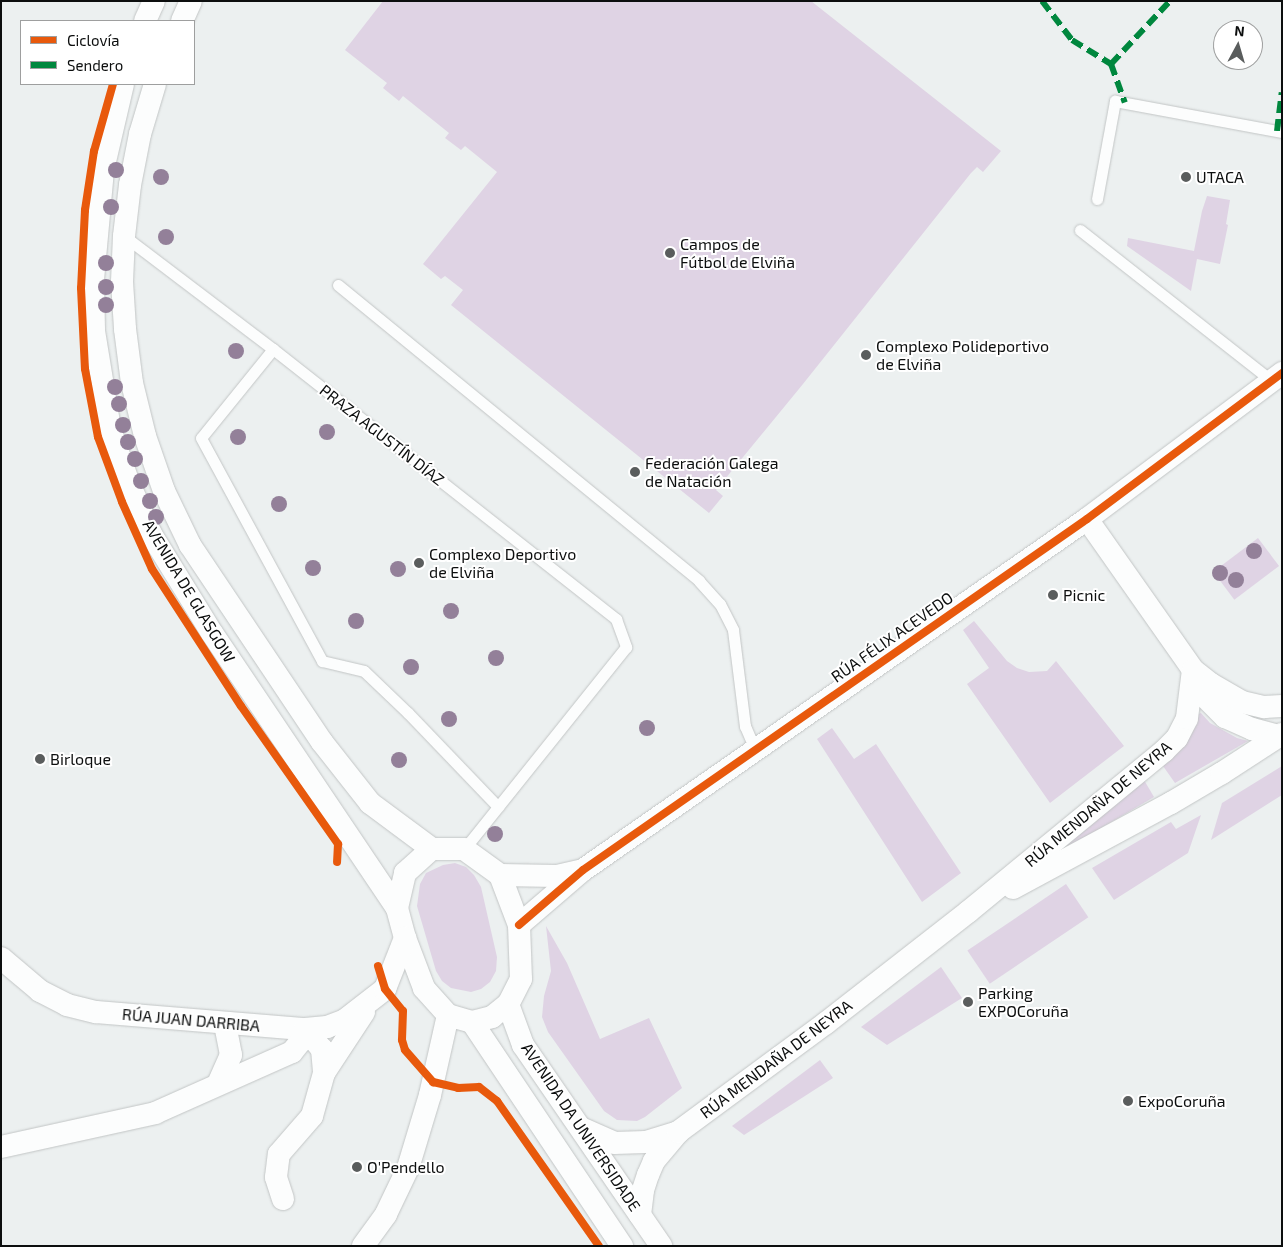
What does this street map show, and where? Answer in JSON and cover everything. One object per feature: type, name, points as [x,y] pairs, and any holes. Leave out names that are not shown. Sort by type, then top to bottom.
[{"type":"street","points":[[145,20],[154,1]]},
{"type":"street","points":[[182,20],[191,1]]},
{"type":"street","name":"AVENIDA DE GLASGOW","points":[[123,85],[103,170],[93,279],[94,331],[110,428],[128,481],[151,534],[212,633],[397,908]]},
{"type":"street","name":"AVENIDA DE GLASGOW","points":[[155,85],[138,143],[124,236],[122,291],[132,382],[145,436],[164,491],[190,545],[322,742],[370,803],[432,849]]},
{"type":"street","name":"RÚA FÉLIX ACEVEDO","points":[[519,925],[583,870],[1087,519],[1277,377]]},
{"type":"street","points":[[1087,519],[1193,670],[1211,684],[1242,702],[1264,707],[1282,706]]},
{"type":"street","name":"RÚA MENDAÑA DE NEYRA","points":[[1193,670],[1204,696],[1225,717],[1252,729],[1280,735]]},
{"type":"street","name":"RÚA MENDAÑA DE NEYRA","points":[[640,1215],[643,1190],[654,1161],[678,1132],[826,1023],[968,912],[1164,751],[1177,738],[1187,718],[1193,670]]},
{"type":"street","name":"RÚA MENDAÑA DE NEYRA","points":[[968,912],[1171,802],[1280,735]]},
{"type":"street","points":[[432,849],[464,849],[500,875],[519,925],[521,980],[508,1004],[492,1017],[472,1022],[448,1015],[424,988],[405,938],[397,908],[405,872],[432,849]]},
{"type":"street","name":"RÚA FÉLIX ACEVEDO","points":[[500,875],[556,876],[583,870]]},
{"type":"street","points":[[283,1199],[276,1177],[279,1154],[312,1116],[324,1073],[348,1033],[380,993],[405,938]]},
{"type":"street","name":"RÚA JUAN DARRIBA","points":[[1,958],[40,991],[67,1005],[96,1012],[225,1024],[304,1029],[327,1027],[345,1020],[380,993]]},
{"type":"street","points":[[380,993],[405,986],[424,988]]},
{"type":"street","name":"AVENIDA DA UNIVERSIDADE","points":[[508,1004],[523,1045],[662,1246]]},
{"type":"street","points":[[363,1246],[386,1214],[408,1168],[430,1095],[448,1015]]},
{"type":"street","name":"AVENIDA DA UNIVERSIDADE","points":[[472,1022],[622,1246]]},
{"type":"street","points":[[218,1084],[231,1055],[225,1024]]},
{"type":"street","points":[[304,1029],[322,1049],[324,1073]]},
{"type":"street","points":[[1,1147],[155,1113],[292,1052],[300,1042],[304,1029]]},
{"type":"street","name":"RÚA MENDAÑA DE NEYRA","points":[[581,1128],[614,1143],[646,1142],[678,1132]]},
{"type":"lane","points":[[1097,199],[1115,101],[1282,132]]},
{"type":"lane","points":[[1080,230],[1277,377]]},
{"type":"lane","name":"PRAZA AGUSTÍN DÍAZ","points":[[124,236],[273,349],[616,619],[626,647],[498,807]]},
{"type":"lane","points":[[338,285],[699,581],[720,604],[733,630],[745,726],[754,750]]},
{"type":"lane","points":[[273,349],[201,438],[322,661],[364,671],[408,713],[498,807],[464,849]]},
{"type":"shaded area","name":"Campos de Fútbol de Elviña","points":[[383,1],[811,1],[1001,151],[983,172],[977,167],[971,173],[716,490],[723,496],[709,513],[451,305],[463,290],[445,276],[441,279],[423,264],[497,172],[465,146],[461,150],[445,138],[449,133],[403,96],[399,101],[383,88],[387,83],[345,50]]},
{"type":"shaded area","points":[[1207,196],[1230,200],[1226,224],[1228,225],[1220,264],[1197,259],[1191,291],[1127,246],[1128,238],[1194,251]]},
{"type":"shaded area","points":[[1258,538],[1279,566],[1234,600],[1213,572]]},
{"type":"shaded area","points":[[974,621],[1007,661],[1017,668],[1029,672],[1047,671],[1056,661],[1124,746],[1050,803],[967,684],[989,668],[963,630]]},
{"type":"shaded area","points":[[1201,713],[1210,723],[1237,738],[1248,741],[1175,783],[1163,766],[1195,715]]},
{"type":"shaded area","points":[[832,728],[854,759],[876,744],[961,873],[922,902],[817,739]]},
{"type":"shaded area","points":[[1282,766],[1282,795],[1211,840],[1222,803]]},
{"type":"shaded area","points":[[1144,780],[1154,797],[1035,867]]},
{"type":"shaded area","points":[[1201,815],[1188,853],[1114,900],[1092,868],[1171,822],[1176,829]]},
{"type":"shaded area","points":[[455,863],[466,867],[474,875],[481,887],[497,957],[496,971],[490,982],[481,989],[471,992],[451,988],[442,981],[436,971],[417,906],[420,884],[426,873],[443,865]]},
{"type":"shaded area","points":[[1066,884],[1088,917],[990,984],[967,951]]},
{"type":"shaded area","points":[[546,926],[567,963],[600,1039],[649,1018],[682,1088],[645,1117],[637,1121],[617,1120],[604,1111],[548,1032],[542,1017],[544,996],[551,971]]},
{"type":"shaded area","points":[[941,967],[962,998],[887,1045],[861,1027]]},
{"type":"shaded area","points":[[820,1060],[833,1078],[744,1135],[732,1126]]},
{"type":"marked path","points":[[1042,1],[1072,40],[1111,64],[1125,103]]},
{"type":"marked path","points":[[1111,64],[1170,1]]},
{"type":"marked path","points":[[1277,131],[1282,92]]},
{"type":"cycle path","points":[[113,85],[94,151],[85,210],[81,288],[85,369],[98,437],[122,502],[152,569],[241,706],[338,844],[337,862]]},
{"type":"cycle path","points":[[519,925],[583,870],[1087,519],[1282,373]]},
{"type":"cycle path","points":[[378,966],[385,989],[403,1011],[402,1040],[405,1050],[433,1082],[458,1088],[479,1087],[497,1101],[599,1246]]},
{"type":"place","name":"UTACA","points":[[1186,177]]},
{"type":"place","name":"Campos de Fútbol de Elviña","points":[[670,253]]},
{"type":"place","name":"Complexo Polideportivo de Elviña","points":[[866,355]]},
{"type":"place","name":"Federación Galega de Natación","points":[[635,472]]},
{"type":"place","name":"Complexo Deportivo de Elviña","points":[[419,563]]},
{"type":"place","name":"Picnic","points":[[1053,595]]},
{"type":"place","name":"Birloque","points":[[40,759]]},
{"type":"place","name":"Parking EXPOCoruña","points":[[968,1002]]},
{"type":"place","name":"ExpoCoruña","points":[[1128,1101]]},
{"type":"place","name":"O'Pendello","points":[[357,1167]]}]
